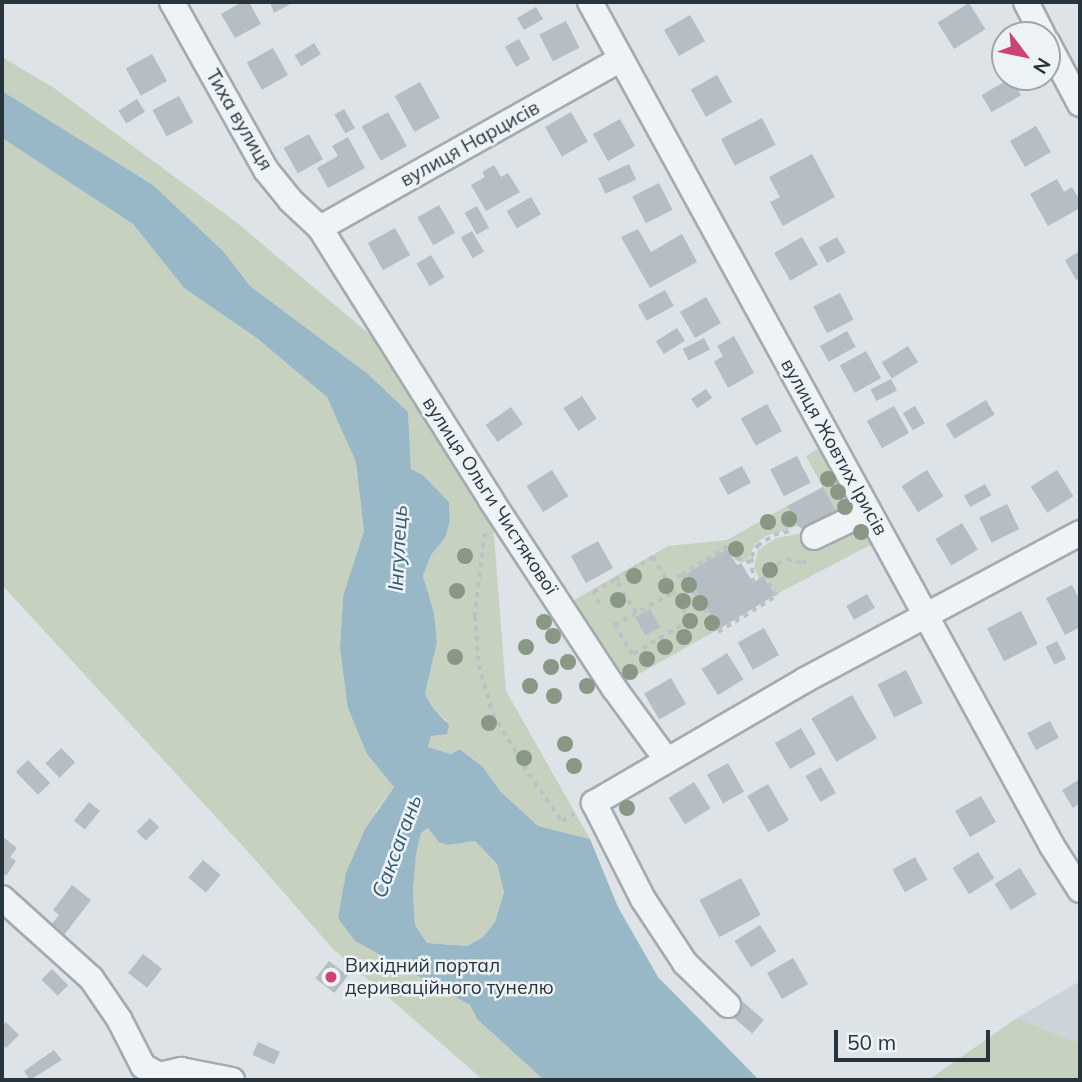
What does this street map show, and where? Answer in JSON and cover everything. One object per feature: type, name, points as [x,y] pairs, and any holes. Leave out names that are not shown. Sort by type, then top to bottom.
[{"type":"street","name":"Тиха вулиця","points":[[172,2],[266,170],[290,200],[320,228]]},
{"type":"street","name":"вулиця Жовтих Ірисів","points":[[590,2],[868,511],[928,615],[1052,846],[1080,890]]},
{"type":"street","points":[[1026,2],[1036,21]]},
{"type":"street","name":"вулиця Нарцисів","points":[[320,228],[621,59]]},
{"type":"street","points":[[1061,68],[1080,104]]},
{"type":"street","name":"вулиця Ольги Чистякової","points":[[320,228],[614,688],[666,759]]},
{"type":"street","points":[[814,537],[868,511]]},
{"type":"street","points":[[728,1005],[685,963],[643,899],[594,803],[805,680],[1080,533]]},
{"type":"street","points":[[2,898],[91,978],[119,1019],[143,1066],[159,1075],[181,1070],[232,1080]]},
{"type":"path","points":[[491,499],[475,616],[480,665],[493,714],[528,774],[562,821],[594,803]]},
{"type":"path","points":[[753,583],[751,563],[757,546],[775,535],[802,530],[814,537]]},
{"type":"path","points":[[668,582],[728,547],[737,559],[751,563]]},
{"type":"path","points":[[599,604],[593,592],[653,557],[674,592],[690,621],[632,655],[614,625],[674,592]]},
{"type":"path","points":[[683,574],[718,632],[776,596],[770,586]]},
{"type":"path","points":[[615,580],[636,613]]},
{"type":"shaded area","points":[[1080,981],[1080,1044],[1017,1018]]},
{"type":"green space","points":[[2,57],[54,88],[236,222],[379,342],[492,510],[506,691],[590,839],[538,826],[501,792],[483,767],[461,749],[451,754],[428,747],[431,736],[447,721],[433,708],[425,694],[437,642],[434,613],[423,576],[431,555],[445,538],[450,521],[449,502],[423,475],[411,469],[408,412],[368,374],[250,286],[224,252],[153,185],[2,91]]},
{"type":"green space","points":[[2,138],[133,224],[184,288],[258,339],[327,397],[357,462],[364,531],[343,596],[340,648],[367,754],[394,787],[376,811],[355,941],[470,1005],[477,1019],[544,1080],[483,1080],[333,949],[250,854],[2,585]]},
{"type":"green space","points":[[823,446],[876,542],[775,595],[764,577],[759,579],[754,567],[758,550],[776,538],[844,526],[806,456]]},
{"type":"green space","points":[[787,506],[798,526],[766,536],[755,544],[748,560],[741,563],[732,548],[727,549],[686,574],[719,629],[614,688],[562,607],[668,546],[727,540]]},
{"type":"green space","points":[[429,828],[439,841],[448,845],[475,841],[497,864],[504,892],[495,922],[483,937],[467,946],[427,943],[415,925],[413,891],[416,854],[421,833]]},
{"type":"green space","points":[[1017,1018],[1080,1044],[1080,1080],[928,1080]]},
{"type":"water","points":[[2,91],[153,185],[224,252],[250,286],[368,374],[408,412],[411,469],[423,475],[449,502],[450,521],[445,538],[431,555],[423,576],[434,613],[437,642],[425,694],[433,708],[449,725],[447,734],[431,736],[428,747],[451,754],[460,749],[483,767],[501,792],[538,826],[590,839],[618,907],[658,977],[759,1080],[544,1080],[477,1019],[470,1005],[355,941],[338,918],[346,873],[365,829],[394,787],[367,754],[348,708],[340,648],[343,596],[364,531],[356,462],[327,397],[258,339],[184,288],[133,224],[2,138]],"holes":[[[428,828],[439,842],[448,845],[475,841],[497,864],[504,892],[495,922],[483,937],[467,946],[427,943],[415,925],[413,891],[421,833]]]},
{"type":"building","points":[[242,2],[249,2],[261,24],[235,38],[221,14]]},
{"type":"building","points":[[270,2],[294,2],[274,13]]},
{"type":"building","points":[[969,3],[985,29],[954,49],[938,23]]},
{"type":"building","points":[[536,7],[543,19],[524,30],[517,18]]},
{"type":"building","points":[[690,15],[705,41],[679,56],[664,30]]},
{"type":"building","points":[[566,21],[580,48],[553,61],[539,35]]},
{"type":"building","points":[[519,39],[530,59],[516,67],[505,47]]},
{"type":"building","points":[[314,43],[321,54],[301,66],[294,55]]},
{"type":"building","points":[[273,48],[288,75],[262,90],[247,63]]},
{"type":"building","points":[[152,54],[167,81],[141,96],[126,69]]},
{"type":"building","points":[[717,75],[732,102],[706,117],[691,90]]},
{"type":"building","points":[[420,82],[440,118],[415,132],[395,96]]},
{"type":"building","points":[[991,90],[1019,91],[1021,95],[992,112],[982,95]]},
{"type":"building","points":[[179,96],[193,122],[167,137],[153,110]]},
{"type":"building","points":[[137,99],[145,112],[126,123],[118,111]]},
{"type":"building","points":[[344,109],[355,128],[345,134],[334,114]]},
{"type":"building","points":[[388,112],[407,146],[381,161],[362,127]]},
{"type":"building","points":[[571,112],[588,141],[562,156],[545,127]]},
{"type":"building","points":[[762,118],[776,145],[735,166],[721,139]]},
{"type":"building","points":[[620,119],[635,146],[608,161],[593,134]]},
{"type":"building","points":[[1036,126],[1051,152],[1025,167],[1010,141]]},
{"type":"building","points":[[309,134],[323,159],[298,173],[284,148]]},
{"type":"building","points":[[348,137],[365,168],[328,188],[317,168],[338,156],[332,146]]},
{"type":"building","points":[[812,154],[835,197],[783,226],[770,202],[780,197],[769,177]]},
{"type":"building","points":[[629,164],[636,179],[605,194],[598,178]]},
{"type":"building","points":[[494,165],[501,177],[508,173],[520,192],[486,211],[471,185],[485,177],[482,172]]},
{"type":"building","points":[[1057,179],[1064,192],[1072,187],[1080,201],[1080,208],[1048,226],[1030,194]]},
{"type":"building","points":[[659,183],[673,210],[646,223],[632,197]]},
{"type":"building","points":[[531,197],[541,214],[517,228],[507,211]]},
{"type":"building","points":[[439,205],[455,233],[433,245],[417,218]]},
{"type":"building","points":[[477,206],[489,228],[477,235],[465,213]]},
{"type":"building","points":[[395,228],[410,255],[383,270],[368,243]]},
{"type":"building","points":[[638,229],[651,252],[682,234],[697,262],[650,288],[621,237]]},
{"type":"building","points":[[472,231],[484,252],[473,258],[461,238]]},
{"type":"building","points":[[802,237],[818,265],[790,281],[774,253]]},
{"type":"building","points":[[837,237],[846,253],[827,263],[819,247]]},
{"type":"building","points":[[1080,251],[1080,278],[1076,280],[1065,260]]},
{"type":"building","points":[[431,255],[444,277],[430,286],[416,264]]},
{"type":"building","points":[[665,290],[674,306],[647,321],[638,305]]},
{"type":"building","points":[[840,293],[854,320],[827,333],[813,307]]},
{"type":"building","points":[[706,297],[721,323],[695,338],[680,312]]},
{"type":"building","points":[[677,328],[685,341],[664,354],[656,341]]},
{"type":"building","points":[[847,331],[856,347],[829,362],[820,346]]},
{"type":"building","points":[[734,336],[754,373],[728,388],[714,362],[723,356],[717,346]]},
{"type":"building","points":[[704,338],[710,350],[689,360],[683,349]]},
{"type":"building","points":[[908,346],[918,362],[892,379],[882,362]]},
{"type":"building","points":[[866,351],[881,378],[855,393],[840,366]]},
{"type":"building","points":[[891,379],[897,391],[876,401],[871,389]]},
{"type":"building","points":[[706,389],[712,398],[697,408],[691,399]]},
{"type":"building","points":[[582,396],[597,419],[578,431],[564,408]]},
{"type":"building","points":[[986,400],[995,415],[954,439],[946,424]]},
{"type":"building","points":[[767,404],[782,431],[756,446],[741,419]]},
{"type":"building","points":[[894,406],[909,433],[882,448],[867,421]]},
{"type":"building","points":[[915,406],[925,423],[913,430],[903,413]]},
{"type":"building","points":[[511,407],[523,424],[498,442],[486,425]]},
{"type":"building","points":[[797,456],[811,483],[784,496],[770,470]]},
{"type":"building","points":[[742,466],[751,483],[728,495],[719,478]]},
{"type":"building","points":[[552,470],[568,496],[543,512],[527,486]]},
{"type":"building","points":[[927,470],[943,496],[918,512],[902,486]]},
{"type":"building","points":[[1057,470],[1073,496],[1047,513],[1031,486]]},
{"type":"building","points":[[985,484],[991,495],[970,507],[964,496]]},
{"type":"building","points":[[823,487],[841,520],[814,537],[798,526],[787,506]]},
{"type":"building","points":[[1007,504],[1019,529],[991,543],[979,518]]},
{"type":"building","points":[[962,523],[978,550],[951,566],[935,539]]},
{"type":"building","points":[[598,541],[613,568],[586,583],[571,556]]},
{"type":"building","points":[[727,549],[737,565],[741,563],[753,583],[763,576],[775,595],[719,629],[686,574]]},
{"type":"building","points":[[1072,585],[1080,601],[1080,627],[1065,635],[1046,598]]},
{"type":"building","points":[[867,594],[875,608],[854,620],[846,606]]},
{"type":"building","points":[[650,609],[660,627],[645,636],[635,617]]},
{"type":"building","points":[[1021,611],[1038,644],[1004,661],[987,628]]},
{"type":"building","points":[[764,628],[779,655],[753,670],[738,643]]},
{"type":"building","points":[[1057,641],[1066,659],[1054,665],[1045,647]]},
{"type":"building","points":[[727,653],[743,679],[718,695],[702,669]]},
{"type":"building","points":[[906,670],[923,703],[894,717],[877,685]]},
{"type":"building","points":[[671,678],[686,704],[659,719],[644,694]]},
{"type":"building","points":[[852,695],[877,738],[836,762],[811,718]]},
{"type":"building","points":[[1050,721],[1059,738],[1036,750],[1027,733]]},
{"type":"building","points":[[801,728],[816,754],[790,769],[775,743]]},
{"type":"building","points":[[61,748],[75,762],[60,778],[45,764]]},
{"type":"building","points":[[28,760],[50,783],[38,795],[16,772]]},
{"type":"building","points":[[728,763],[744,792],[723,803],[707,775]]},
{"type":"building","points":[[821,767],[836,793],[820,802],[805,776]]},
{"type":"building","points":[[1080,779],[1080,803],[1073,808],[1062,790]]},
{"type":"building","points":[[694,782],[710,808],[685,824],[669,798]]},
{"type":"building","points":[[768,784],[789,820],[768,832],[747,796]]},
{"type":"building","points":[[981,796],[996,822],[970,837],[955,811]]},
{"type":"building","points":[[89,802],[100,811],[85,829],[74,821]]},
{"type":"building","points":[[150,818],[159,827],[146,841],[137,831]]},
{"type":"building","points":[[2,836],[17,848],[10,857],[16,861],[6,876],[2,873]]},
{"type":"building","points":[[978,852],[994,878],[969,894],[953,868]]},
{"type":"building","points":[[915,857],[928,880],[905,892],[892,870]]},
{"type":"building","points":[[203,860],[221,875],[206,892],[188,878]]},
{"type":"building","points":[[1020,868],[1036,894],[1011,910],[995,884]]},
{"type":"building","points":[[741,878],[761,915],[719,937],[700,900]]},
{"type":"building","points":[[72,885],[91,900],[64,935],[51,925],[59,915],[53,910]]},
{"type":"building","points":[[760,925],[776,951],[751,967],[735,941]]},
{"type":"building","points":[[143,954],[162,969],[147,988],[128,973]]},
{"type":"building","points":[[793,958],[808,984],[782,999],[767,973]]},
{"type":"building","name":"Вихідний портал дериваційного тунелю","points":[[329,961],[348,976],[334,993],[315,978]]},
{"type":"building","points":[[52,969],[68,985],[58,996],[41,980]]},
{"type":"building","points":[[742,1001],[764,1020],[752,1034],[730,1015]]},
{"type":"building","points":[[6,1022],[19,1035],[6,1048],[2,1044],[2,1027]]},
{"type":"building","points":[[258,1042],[280,1052],[274,1065],[252,1055]]},
{"type":"building","points":[[54,1050],[62,1060],[30,1080],[24,1071]]},
{"type":"place","name":"Вихідний портал дериваційного тунелю","points":[[331,977]]},
{"type":"water label","name":"Інгулець","points":[[397,548]]},
{"type":"water label","name":"Саксагань","points":[[396,846]]}]
